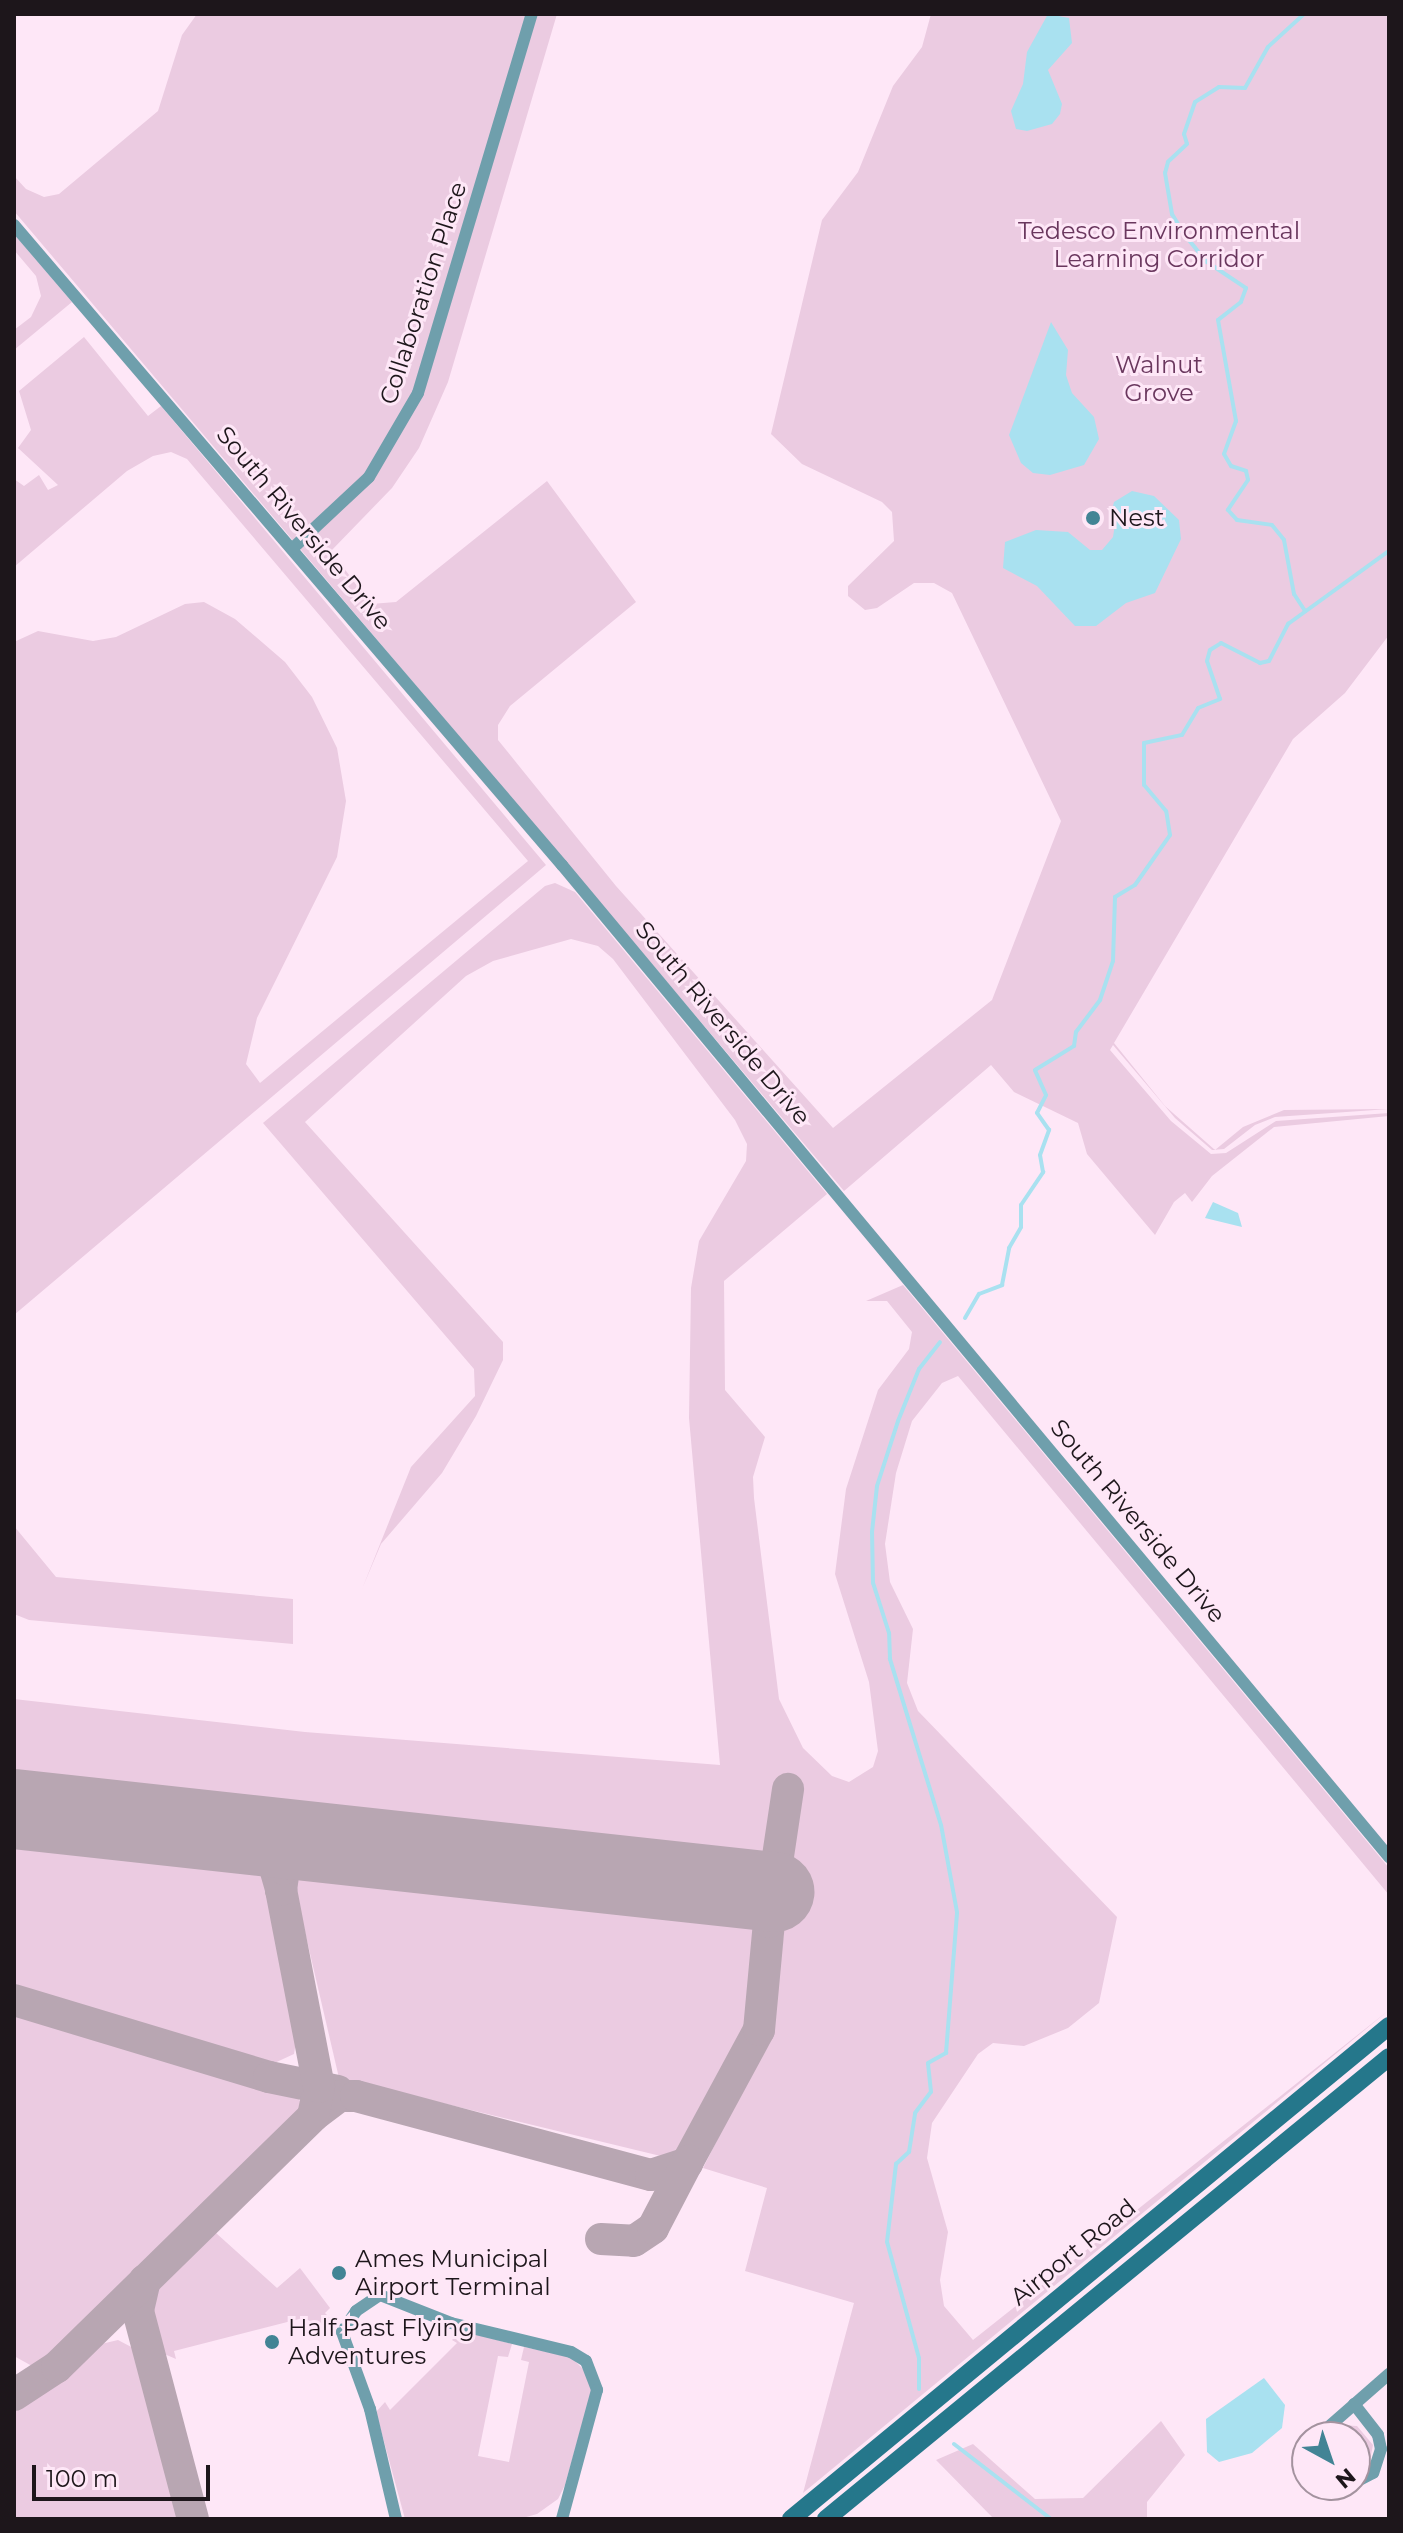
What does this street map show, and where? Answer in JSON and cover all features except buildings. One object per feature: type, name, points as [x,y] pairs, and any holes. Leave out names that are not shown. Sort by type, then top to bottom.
[{"type":"main road","name":"Airport Road","points":[[791,2519],[1389,2026]]},
{"type":"main road","name":"Airport Road","points":[[826,2519],[1389,2057]]},
{"type":"street","name":"Collaboration Place","points":[[292,549],[369,477],[418,393],[532,14]]},
{"type":"street","name":"South Riverside Drive","points":[[14,225],[603,913],[1389,1857]]},
{"type":"street","points":[[396,2519],[370,2409],[342,2332],[356,2311],[380,2295],[451,2323],[571,2352],[586,2361],[597,2390],[564,2519]]},
{"type":"street","points":[[1335,2421],[1389,2374]]},
{"type":"street","points":[[1354,2404],[1367,2421]]},
{"type":"street","points":[[1371,2426],[1378,2435],[1381,2449],[1371,2474]]},
{"type":"green space","points":[[197,14],[557,14],[448,382],[419,448],[392,488],[331,551],[371,604],[396,602],[547,481],[636,602],[510,706],[498,725],[498,740],[616,886],[833,1128],[992,1000],[1061,821],[952,593],[934,583],[914,583],[877,608],[865,610],[848,596],[848,586],[894,541],[892,512],[882,502],[802,464],[771,434],[822,220],[858,172],[893,86],[922,47],[931,14],[1389,14],[1389,635],[1345,693],[1293,739],[1114,1043],[1165,1106],[1215,1150],[1175,1118],[1113,1045],[1110,1050],[1171,1121],[1211,1154],[1226,1153],[1276,1121],[1389,1113],[1389,1116],[1274,1127],[1212,1176],[1192,1202],[1185,1193],[1174,1202],[1155,1235],[1087,1154],[1078,1123],[1014,1092],[991,1065],[844,1191],[14,211],[14,176],[26,189],[44,197],[59,194],[158,111],[182,35]]},
{"type":"green space","points":[[14,234],[72,302],[14,350],[14,330],[31,317],[41,296],[36,276],[14,250]]},
{"type":"green space","points":[[84,337],[148,416],[161,406],[546,865],[14,1315],[14,642],[38,631],[93,641],[116,637],[185,604],[204,602],[235,619],[285,662],[312,697],[337,748],[346,801],[337,857],[257,1018],[246,1064],[260,1083],[528,861],[187,459],[171,452],[153,456],[127,471],[14,567],[14,479],[24,486],[39,475],[48,490],[58,485],[18,448],[31,430],[19,391]]},
{"type":"green space","points":[[555,883],[575,892],[827,1194],[724,1281],[725,1390],[765,1437],[753,1477],[754,1498],[779,1699],[803,1748],[832,1776],[849,1782],[873,1767],[878,1751],[869,1682],[835,1574],[846,1489],[878,1390],[909,1349],[912,1332],[887,1301],[866,1301],[903,1285],[1389,1868],[1389,1895],[958,1376],[942,1383],[912,1421],[896,1473],[885,1544],[890,1582],[913,1629],[907,1683],[918,1711],[1117,1917],[1099,2003],[1068,2028],[1024,2046],[993,2043],[978,2054],[932,2123],[927,2158],[948,2232],[940,2280],[944,2306],[973,2340],[1389,2010],[803,2493],[854,2303],[745,2271],[767,2188],[703,2168],[772,2031],[801,1791],[781,1789],[774,1853],[765,1870],[14,1788],[14,1699],[305,1732],[720,1765],[689,1418],[691,1288],[699,1241],[746,1161],[747,1144],[735,1120],[613,959],[598,946],[571,939],[493,961],[466,976],[305,1122],[503,1342],[503,1360],[476,1416],[442,1473],[381,1544],[362,1589],[411,1467],[475,1396],[474,1369],[263,1123],[545,886]]},
{"type":"green space","points":[[1389,1109],[1275,1117],[1255,1125],[1224,1149],[1215,1150],[1243,1127],[1284,1110]]},
{"type":"green space","points":[[14,1526],[56,1577],[293,1599],[293,1644],[29,1620],[14,1614]]},
{"type":"green space","points":[[14,1830],[264,1857],[299,2023],[294,2054],[270,2065],[14,1989]]},
{"type":"green space","points":[[307,1861],[754,1909],[760,1931],[751,2026],[688,2147],[673,2159],[339,2078],[295,1889],[296,1872]]},
{"type":"green space","points":[[14,2010],[297,2095],[305,2111],[55,2357],[32,2366],[14,2356]]},
{"type":"green space","points":[[216,2233],[277,2288],[300,2268],[330,2308],[325,2313],[337,2325],[333,2331],[303,2318],[174,2351],[176,2359],[162,2353],[150,2312],[155,2288],[203,2237]]},
{"type":"green space","points":[[461,2330],[512,2344],[508,2357],[498,2356],[478,2456],[509,2462],[529,2362],[521,2360],[524,2347],[571,2357],[588,2374],[592,2389],[565,2485],[558,2499],[537,2514],[519,2519],[405,2519],[376,2412],[385,2402],[390,2410],[457,2343],[452,2340]]},
{"type":"green space","points":[[118,2340],[135,2349],[144,2363],[186,2519],[14,2519],[14,2406],[48,2389],[97,2345]]},
{"type":"green space","points":[[1161,2421],[1185,2455],[1147,2502],[1147,2519],[994,2519],[936,2460],[973,2444],[1035,2499],[1083,2498]]},
{"type":"water","points":[[1048,14],[1069,18],[1072,43],[1048,70],[1062,104],[1060,114],[1052,124],[1027,131],[1016,129],[1011,111],[1023,84],[1027,52]]},
{"type":"water","points":[[1051,322],[1068,350],[1066,375],[1072,393],[1094,417],[1099,439],[1084,465],[1050,475],[1033,473],[1021,463],[1009,435]]},
{"type":"water","points":[[1132,491],[1154,496],[1179,520],[1181,539],[1155,593],[1126,603],[1096,626],[1075,626],[1037,586],[1003,568],[1005,542],[1036,530],[1068,532],[1090,550],[1102,550],[1113,537],[1115,524],[1109,522],[1114,502]]},
{"type":"water","points":[[1213,1202],[1238,1213],[1242,1227],[1205,1218]]},
{"type":"water","points":[[1264,2378],[1285,2405],[1282,2428],[1252,2453],[1219,2462],[1207,2452],[1206,2419]]},
{"type":"waterway","points":[[1304,14],[1268,47],[1245,88],[1219,87],[1195,102],[1184,134],[1187,144],[1168,162],[1165,173],[1172,214],[1184,234],[1207,262],[1246,288],[1241,302],[1218,320],[1236,421],[1224,454],[1231,466],[1246,471],[1248,480],[1228,510],[1237,520],[1272,525],[1284,540],[1294,594],[1305,611]]},
{"type":"waterway","points":[[965,1318],[979,1294],[1002,1285],[1009,1248],[1021,1227],[1021,1205],[1043,1172],[1040,1155],[1049,1130],[1037,1113],[1046,1095],[1035,1070],[1074,1046],[1076,1032],[1100,1000],[1113,961],[1115,897],[1135,885],[1170,835],[1166,811],[1144,785],[1144,743],[1182,735],[1198,708],[1220,699],[1207,661],[1210,650],[1221,643],[1260,663],[1269,661],[1288,624],[1389,551]]},
{"type":"waterway","points":[[919,2389],[919,2358],[887,2242],[896,2164],[909,2152],[915,2113],[931,2092],[928,2063],[946,2053],[957,1912],[941,1825],[890,1659],[889,1633],[873,1583],[872,1532],[877,1486],[898,1421],[919,1369],[940,1342]]},
{"type":"waterway","points":[[954,2444],[1051,2519]]},
{"type":"taxiway","points":[[313,2116],[340,2096],[356,2096],[651,2175],[687,2163],[759,2030],[769,1922],[747,1889],[777,1863],[788,1789]]},
{"type":"taxiway","points":[[133,1824],[258,1841],[271,1854],[281,1890]]},
{"type":"taxiway","points":[[14,2395],[57,2367],[313,2116],[319,2087],[281,1890],[284,1869],[296,1854],[324,1845],[435,1857]]},
{"type":"taxiway","points":[[14,2000],[269,2077],[338,2091]]},
{"type":"taxiway","points":[[601,2239],[634,2241],[653,2228],[688,2161]]},
{"type":"taxiway","points":[[145,2280],[138,2311],[193,2519]]},
{"type":"runway","points":[[14,1809],[774,1892]]},
{"type":"place","name":"Nest","points":[[1093,518]]},
{"type":"place","name":"Ames Municipal Airport Terminal","points":[[339,2273]]},
{"type":"place","name":"Half Past Flying Adventures","points":[[272,2342]]},
{"type":"park label","name":"Tedesco Environmental Learning Corridor","points":[[1159,245]]},
{"type":"park label","name":"Walnut Grove","points":[[1159,379]]}]
